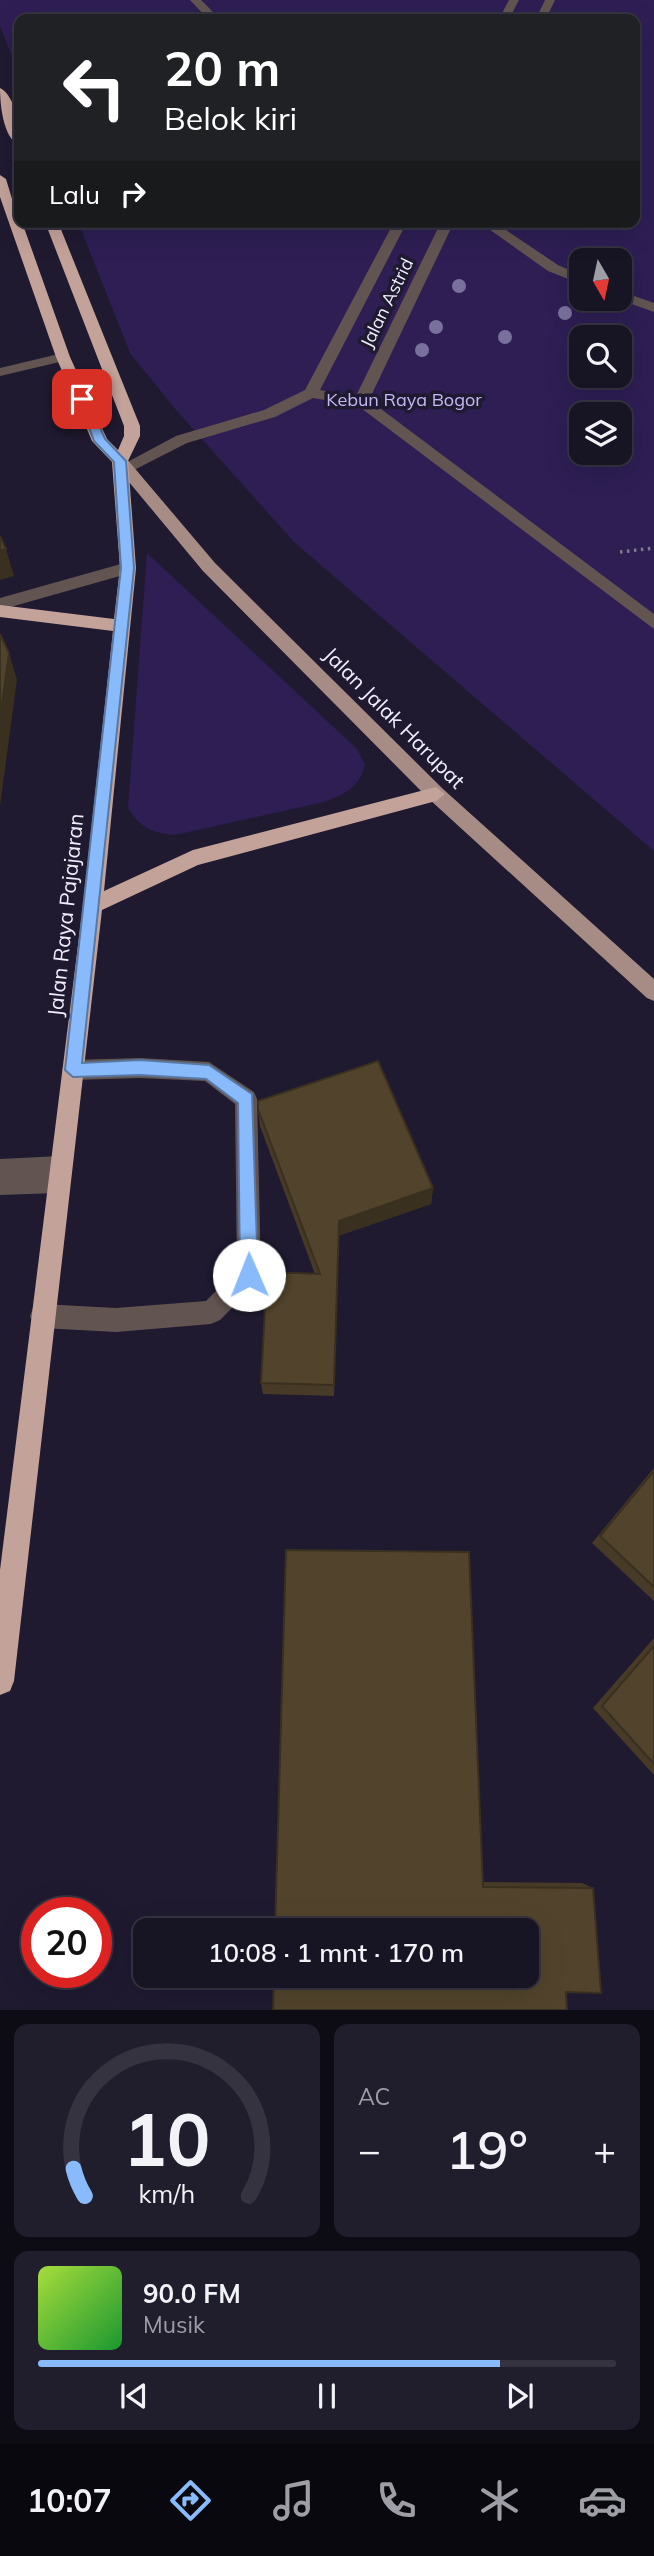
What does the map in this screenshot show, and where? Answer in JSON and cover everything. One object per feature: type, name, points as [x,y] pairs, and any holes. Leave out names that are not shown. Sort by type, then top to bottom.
[{"type":"highway","points":[[0,92],[14,128]]},
{"type":"highway","points":[[0,179],[14,218]]},
{"type":"highway","points":[[17,228],[63,356],[100,441],[123,464],[132,436],[132,426],[53,228]]},
{"type":"highway","name":"Jalan Raya Pajajaran","points":[[0,1681],[93,905],[128,568],[123,464]]},
{"type":"highway","points":[[0,611],[121,626]]},
{"type":"highway","points":[[93,905],[193,858],[436,794]]},
{"type":"main road","name":"Jalan Jalak Harupat","points":[[123,464],[209,567],[436,794],[654,992]]},
{"type":"street","points":[[195,0],[209,14]]},
{"type":"street","name":"Jalan Astrid","points":[[311,393],[398,228]]},
{"type":"street","name":"Jalan Astrid","points":[[361,401],[445,228]]},
{"type":"street","points":[[494,228],[553,268],[569,275]]},
{"type":"street","points":[[632,300],[654,308]]},
{"type":"street","points":[[0,372],[63,356]]},
{"type":"street","points":[[123,464],[199,433],[239,425],[284,410],[311,393],[361,401],[654,623]]},
{"type":"street","points":[[0,604],[128,568]]},
{"type":"street","points":[[42,1316],[116,1320],[211,1312],[249,1275],[246,1099],[209,1072],[140,1068],[73,1070]]},
{"type":"street","points":[[0,1169],[59,1174]]},
{"type":"street","points":[[0,1184],[59,1174]]},
{"type":"green space","name":"Kebun Raya Bogor","points":[[0,0],[654,0],[654,851],[294,542],[176,410],[130,353],[80,228],[640,228],[640,14],[14,14],[14,61],[0,26]]},
{"type":"green space","points":[[147,553],[357,749],[365,765],[355,785],[324,802],[175,835],[153,831],[137,820],[128,808]]},
{"type":"building","points":[[0,536],[6,549],[0,550]]},
{"type":"building","points":[[0,634],[9,653],[0,718]]},
{"type":"building","points":[[378,1061],[433,1188],[339,1221],[334,1385],[261,1383],[267,1272],[320,1274],[258,1109],[258,1101]]},
{"type":"building","points":[[654,1471],[654,1587],[600,1536]]},
{"type":"building","points":[[286,1550],[469,1552],[483,1887],[593,1888],[601,1993],[566,1992],[567,2010],[273,2010],[274,1988],[539,1988],[539,1918],[275,1918]]},
{"type":"building","points":[[654,1646],[654,1764],[602,1706]]},
{"type":"route","points":[[82,399],[100,441],[120,461],[128,568],[73,1070],[140,1068],[209,1072],[246,1099],[249,1275]]}]
